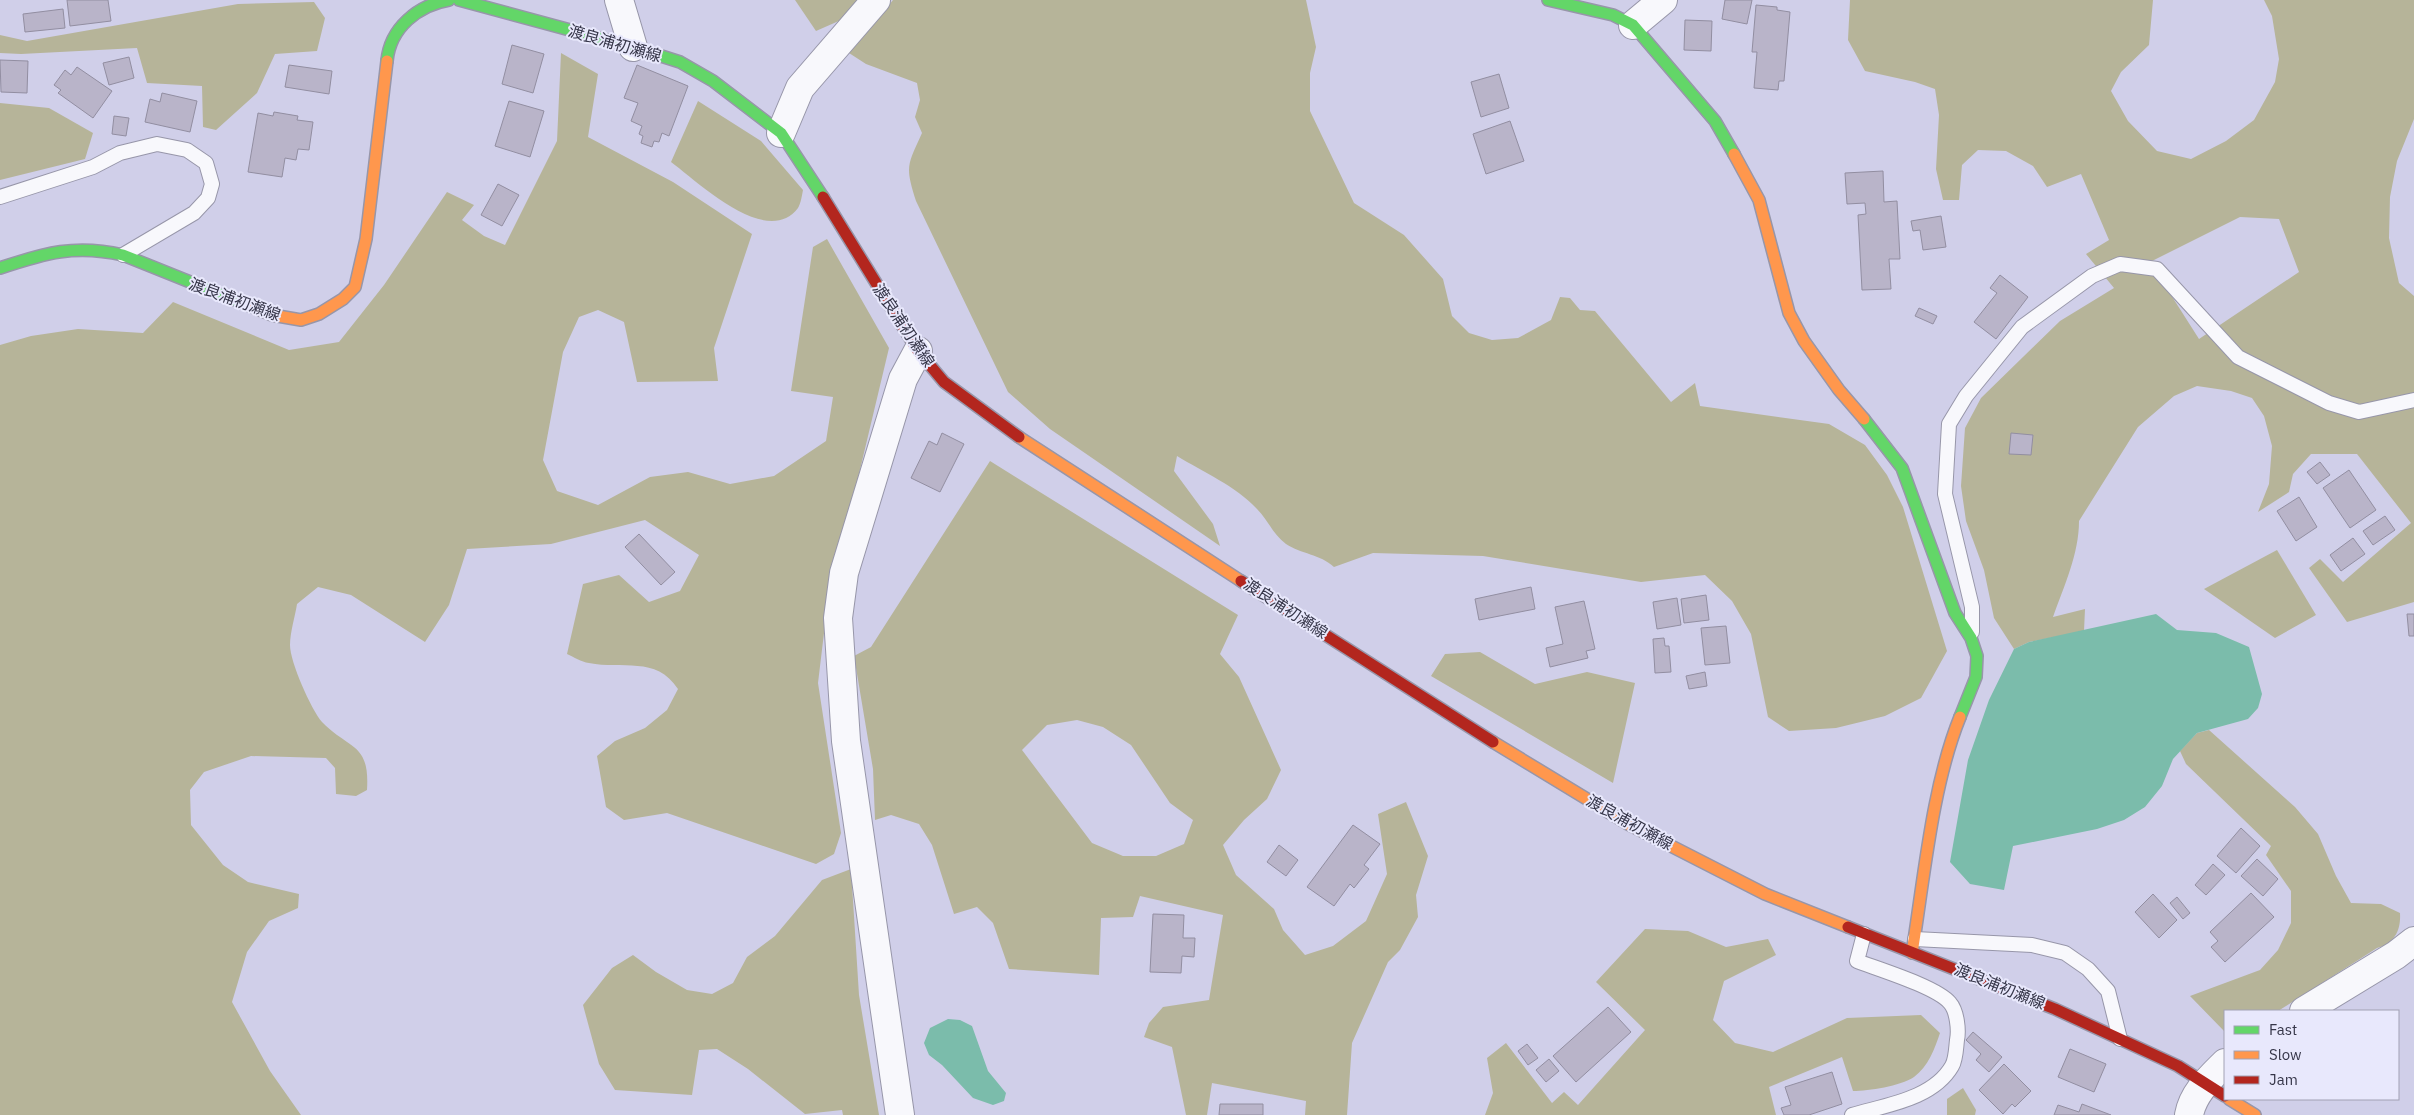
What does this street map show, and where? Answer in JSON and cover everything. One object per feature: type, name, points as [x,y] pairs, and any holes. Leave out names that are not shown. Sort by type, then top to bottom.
[{"type":"main road","name":"渡良浦初瀬線","points":[[0,268],[64,248],[98,248],[123,255],[272,316],[301,320],[319,314],[343,299],[355,287],[366,239],[388,48],[408,17],[421,8],[439,0]]},
{"type":"main road","name":"渡良浦初瀬線","points":[[459,0],[633,47],[680,62],[704,76],[781,133],[838,219],[918,351],[944,382],[1004,427],[1460,722],[1628,824],[1765,894],[1864,934],[1914,946],[2178,1066],[2215,1090]]},
{"type":"main road","points":[[1548,0],[1614,15],[1633,25],[1715,121],[1759,200],[1789,313],[1804,341],[1838,390],[1873,429],[1902,468],[1955,613],[1971,638],[1977,656],[1976,677],[1951,739],[1936,807],[1914,946]]},
{"type":"main road","points":[[2231,1100],[2255,1115]]},
{"type":"street","points":[[619,0],[633,47]]},
{"type":"street","points":[[781,133],[800,88],[876,0]]},
{"type":"street","points":[[1633,25],[1663,0]]},
{"type":"street","points":[[900,1115],[846,740],[838,618],[844,573],[903,379],[918,351]]},
{"type":"street","points":[[2306,1010],[2396,955],[2414,941]]},
{"type":"street","points":[[2189,1115],[2191,1104],[2215,1090],[2224,1066]]},
{"type":"lane","points":[[0,197],[93,167],[120,153],[157,144],[187,150],[206,163],[212,184],[208,198],[194,213],[123,255]]},
{"type":"lane","points":[[1971,638],[1972,607],[1945,494],[1949,424],[1966,396],[2022,327],[2092,276],[2120,264],[2157,269],[2238,358],[2329,403],[2359,412],[2414,400]]},
{"type":"lane","points":[[1852,1115],[1908,1098],[1938,1084],[1953,1064],[1958,1035],[1956,1018],[1950,1004],[1934,992],[1857,961],[1864,934]]},
{"type":"lane","points":[[1914,946],[2032,945],[2064,953],[2088,969],[2108,991],[2120,1039]]},
{"type":"shaded area","points":[[795,0],[858,0],[841,20],[816,31]]},
{"type":"shaded area","points":[[893,0],[1306,0],[1316,47],[1310,73],[1310,111],[1354,203],[1404,235],[1443,279],[1452,316],[1469,333],[1492,340],[1518,338],[1551,320],[1560,297],[1570,298],[1580,310],[1595,311],[1671,402],[1695,383],[1700,406],[1829,424],[1865,445],[1887,475],[1903,507],[1947,651],[1921,698],[1885,716],[1836,728],[1789,731],[1768,717],[1751,634],[1732,601],[1705,575],[1641,582],[1483,556],[1373,553],[1334,567],[1323,559],[1286,544],[1249,501],[1229,486],[1177,456],[1174,471],[1213,524],[1220,546],[1050,429],[1008,392],[916,201],[912,189],[909,166],[922,133],[915,117],[920,100],[917,83],[866,64],[849,53]]},
{"type":"shaded area","points":[[1850,0],[2153,0],[2149,45],[2121,72],[2111,91],[2128,121],[2157,151],[2191,159],[2226,141],[2254,120],[2275,82],[2279,59],[2272,16],[2264,0],[2414,0],[2414,119],[2397,161],[2390,197],[2389,238],[2399,283],[2414,296],[2414,602],[2347,622],[2309,568],[2320,559],[2343,582],[2411,523],[2357,454],[2311,454],[2293,474],[2289,492],[2258,512],[2269,484],[2272,446],[2264,416],[2252,398],[2231,391],[2197,386],[2174,396],[2138,427],[2079,521],[2074,558],[2053,617],[2085,609],[2084,631],[2029,642],[2014,649],[1994,618],[1984,570],[1966,521],[1961,486],[1965,428],[1981,398],[2060,321],[2114,288],[2086,254],[2109,240],[2081,174],[2047,187],[2033,166],[2006,151],[1978,150],[1962,165],[1959,200],[1943,200],[1936,169],[1939,115],[1935,89],[1915,82],[1865,71],[1848,40]],"holes":[[[2240,217],[2279,219],[2299,272],[2199,339],[2150,262]]]},
{"type":"shaded area","points":[[314,2],[325,18],[317,51],[275,54],[257,93],[216,130],[203,127],[202,86],[147,83],[137,48],[21,54],[0,53],[0,35],[27,41],[238,4]]},
{"type":"shaded area","points":[[561,53],[598,74],[588,137],[673,182],[752,234],[714,348],[718,381],[637,382],[624,322],[598,310],[579,317],[563,352],[543,460],[557,491],[598,505],[650,477],[688,472],[730,484],[774,476],[826,441],[833,397],[791,391],[813,247],[827,239],[889,348],[827,608],[818,683],[841,833],[834,854],[816,864],[667,813],[624,820],[606,807],[597,756],[615,741],[645,728],[667,710],[678,689],[669,678],[649,668],[589,663],[580,661],[567,654],[583,584],[619,575],[649,602],[680,591],[699,555],[645,520],[551,544],[467,549],[449,605],[425,642],[351,595],[318,587],[297,604],[290,645],[293,662],[317,716],[332,731],[356,748],[361,755],[367,774],[367,790],[356,796],[336,794],[335,768],[326,758],[251,756],[204,772],[190,790],[191,825],[223,865],[248,882],[299,894],[298,908],[269,921],[247,952],[232,1002],[270,1071],[301,1115],[0,1115],[0,345],[31,336],[78,329],[143,333],[173,302],[289,350],[339,342],[384,285],[447,192],[474,205],[462,220],[484,236],[505,245],[557,141]]},
{"type":"shaded area","points":[[698,101],[761,141],[803,190],[798,208],[785,219],[769,221],[751,217],[733,208],[671,162]]},
{"type":"shaded area","points":[[0,103],[49,108],[93,133],[85,159],[0,180]]},
{"type":"shaded area","points":[[990,461],[1238,615],[1220,654],[1239,677],[1281,770],[1267,799],[1244,820],[1223,845],[1236,875],[1274,909],[1283,930],[1305,955],[1333,946],[1366,921],[1387,874],[1378,814],[1406,802],[1428,856],[1416,895],[1418,917],[1400,950],[1388,962],[1352,1043],[1347,1115],[1305,1115],[1306,1101],[1212,1083],[1207,1115],[1186,1115],[1172,1047],[1144,1037],[1149,1023],[1163,1007],[1209,1000],[1223,915],[1140,896],[1133,917],[1101,918],[1099,975],[1009,969],[993,923],[977,907],[954,914],[932,845],[919,824],[891,815],[875,820],[873,769],[854,656],[871,647]],"holes":[[[1077,720],[1103,727],[1131,745],[1170,803],[1193,820],[1184,844],[1156,856],[1123,856],[1092,843],[1022,750],[1047,725]]]},
{"type":"shaded area","points":[[2277,550],[2316,615],[2275,638],[2204,589]]},
{"type":"shaded area","points":[[2156,614],[2177,630],[2216,633],[2249,647],[2262,694],[2258,708],[2248,719],[2197,733],[2173,759],[2162,786],[2145,807],[2124,820],[2097,829],[2013,846],[2004,890],[1970,884],[1950,862],[1968,760],[1989,700],[2014,649],[2029,642]]},
{"type":"shaded area","points":[[1480,652],[1535,684],[1587,672],[1635,683],[1613,783],[1431,676],[1445,654]]},
{"type":"shaded area","points":[[2209,730],[2295,807],[2318,834],[2336,876],[2351,903],[2381,904],[2400,913],[2396,935],[2388,943],[2377,948],[2280,1010],[2224,1010],[2224,1031],[2190,996],[2260,970],[2278,950],[2291,923],[2291,891],[2266,855],[2271,846],[2186,764],[2180,751],[2197,733]]},
{"type":"shaded area","points":[[851,869],[859,995],[879,1115],[843,1115],[842,1110],[805,1114],[748,1069],[717,1049],[699,1050],[692,1095],[615,1090],[599,1064],[583,1005],[612,968],[633,955],[656,972],[687,990],[712,994],[733,983],[747,957],[775,936],[822,880]]},
{"type":"shaded area","points":[[1645,929],[1688,931],[1726,947],[1768,939],[1776,955],[1724,981],[1713,1020],[1735,1043],[1773,1052],[1847,1018],[1921,1015],[1940,1033],[1936,1045],[1927,1063],[1919,1073],[1908,1080],[1893,1085],[1853,1091],[1842,1057],[1769,1087],[1776,1115],[1485,1115],[1493,1093],[1487,1058],[1506,1043],[1552,1103],[1564,1092],[1578,1105],[1645,1030],[1596,982]]},
{"type":"shaded area","points":[[948,1019],[960,1020],[972,1026],[988,1071],[1006,1093],[1004,1101],[993,1105],[973,1098],[942,1065],[929,1055],[924,1043],[930,1028]]},
{"type":"shaded area","points":[[1963,1088],[1976,1110],[1975,1115],[1947,1115],[1947,1099]]},
{"type":"building","points":[[67,0],[108,0],[111,21],[70,26]]},
{"type":"building","points":[[1725,0],[1752,0],[1747,24],[1722,19]]},
{"type":"building","points":[[1756,5],[1777,7],[1777,10],[1790,12],[1784,81],[1779,81],[1778,90],[1754,88],[1757,52],[1752,52]]},
{"type":"building","points":[[63,9],[65,28],[25,32],[23,14]]},
{"type":"building","points":[[1685,20],[1712,21],[1711,51],[1684,50]]},
{"type":"building","points":[[512,45],[544,54],[533,93],[502,84]]},
{"type":"building","points":[[129,57],[134,78],[109,85],[103,63]]},
{"type":"building","points":[[0,60],[28,61],[27,93],[1,92]]},
{"type":"building","points":[[289,65],[332,71],[329,94],[285,87]]},
{"type":"building","points":[[637,65],[688,86],[669,136],[662,133],[659,142],[654,141],[652,147],[641,143],[643,136],[639,134],[642,126],[631,121],[638,103],[624,98]]},
{"type":"building","points":[[77,67],[112,91],[93,118],[58,93],[61,90],[54,85],[65,70],[71,75]]},
{"type":"building","points":[[1499,74],[1509,108],[1481,117],[1471,82]]},
{"type":"building","points":[[162,93],[197,101],[190,132],[145,122],[150,99],[160,102]]},
{"type":"building","points":[[509,101],[544,111],[530,157],[495,146]]},
{"type":"building","points":[[274,112],[298,116],[297,120],[313,122],[309,150],[298,149],[296,160],[285,158],[282,177],[248,172],[258,113],[273,116]]},
{"type":"building","points":[[114,116],[129,118],[126,136],[112,134]]},
{"type":"building","points":[[1510,121],[1524,161],[1486,174],[1473,134]]},
{"type":"building","points":[[1883,171],[1884,202],[1897,201],[1900,259],[1889,259],[1891,289],[1862,290],[1858,215],[1866,214],[1865,203],[1847,204],[1845,173]]},
{"type":"building","points":[[498,184],[519,195],[502,226],[481,215]]},
{"type":"building","points":[[1941,216],[1946,247],[1923,250],[1920,230],[1913,231],[1911,221]]},
{"type":"building","points":[[2000,275],[2028,297],[1996,339],[1974,322],[1997,293],[1990,288]]},
{"type":"building","points":[[1919,308],[1937,316],[1933,324],[1915,316]]},
{"type":"building","points":[[942,433],[964,444],[940,492],[911,478],[929,441],[937,445]]},
{"type":"building","points":[[2011,433],[2033,435],[2031,455],[2009,454]]},
{"type":"building","points":[[2320,462],[2330,475],[2317,484],[2307,472]]},
{"type":"building","points":[[2349,470],[2376,510],[2350,528],[2323,488]]},
{"type":"building","points":[[2299,497],[2317,527],[2296,541],[2277,511]]},
{"type":"building","points":[[2385,516],[2395,530],[2373,545],[2363,531]]},
{"type":"building","points":[[639,534],[675,572],[661,585],[625,547]]},
{"type":"building","points":[[2353,538],[2365,554],[2341,571],[2330,555]]},
{"type":"building","points":[[1531,587],[1535,609],[1479,620],[1475,599]]},
{"type":"building","points":[[1706,595],[1709,620],[1684,623],[1681,599]]},
{"type":"building","points":[[1677,598],[1681,625],[1657,629],[1653,602]]},
{"type":"building","points":[[1584,601],[1595,649],[1586,651],[1588,658],[1550,667],[1546,648],[1563,644],[1555,607]]},
{"type":"building","points":[[2407,614],[2414,614],[2414,636],[2409,636]]},
{"type":"building","points":[[1726,626],[1730,663],[1705,665],[1701,628]]},
{"type":"building","points":[[1664,638],[1665,646],[1669,646],[1671,672],[1655,673],[1653,639]]},
{"type":"building","points":[[1705,672],[1707,686],[1689,689],[1686,676]]},
{"type":"building","points":[[1353,825],[1380,844],[1364,865],[1369,869],[1354,888],[1350,884],[1334,906],[1307,887]]},
{"type":"building","points":[[2241,828],[2260,846],[2236,873],[2217,856]]},
{"type":"building","points":[[1279,845],[1298,860],[1286,876],[1267,862]]},
{"type":"building","points":[[2257,859],[2278,879],[2263,896],[2241,876]]},
{"type":"building","points":[[2213,864],[2225,875],[2206,895],[2195,885]]},
{"type":"building","points":[[2251,893],[2274,917],[2225,962],[2211,947],[2218,941],[2210,932]]},
{"type":"building","points":[[2153,894],[2177,920],[2159,938],[2135,912]]},
{"type":"building","points":[[2177,897],[2190,913],[2183,919],[2170,903]]},
{"type":"building","points":[[1153,914],[1184,915],[1183,938],[1195,938],[1194,957],[1182,956],[1181,973],[1150,972]]},
{"type":"building","points":[[1608,1007],[1631,1032],[1576,1082],[1553,1056]]},
{"type":"building","points":[[1973,1032],[2002,1057],[1989,1072],[1976,1060],[1981,1054],[1966,1040]]},
{"type":"building","points":[[1527,1044],[1538,1058],[1528,1065],[1518,1051]]},
{"type":"building","points":[[2070,1049],[2106,1064],[2094,1092],[2058,1077]]},
{"type":"building","points":[[1549,1059],[1559,1071],[1546,1082],[1536,1070]]},
{"type":"building","points":[[2004,1064],[2031,1091],[2015,1107],[2012,1104],[2003,1114],[1979,1090]]},
{"type":"building","points":[[1832,1072],[1842,1104],[1809,1115],[1784,1115],[1781,1108],[1791,1105],[1785,1087]]},
{"type":"building","points":[[1220,1104],[1263,1104],[1263,1115],[1219,1115]]},
{"type":"building","points":[[2082,1104],[2111,1115],[2054,1115],[2058,1105],[2079,1112]]},
{"type":"traffic: fast","points":[[387,61],[389,49],[394,38],[407,20],[427,7],[449,0]]},
{"type":"traffic: fast","points":[[459,0],[633,47],[680,62],[713,81],[781,133],[823,197]]},
{"type":"traffic: fast","points":[[1548,0],[1613,15],[1633,25],[1715,121],[1734,154]]},
{"type":"traffic: fast","points":[[0,268],[46,254],[75,250],[106,252],[123,255],[245,304]]},
{"type":"traffic: fast","points":[[1864,419],[1902,468],[1955,613],[1971,638],[1977,656],[1976,677],[1960,717]]},
{"type":"traffic: slow","points":[[245,304],[272,315],[301,320],[319,314],[343,299],[355,287],[366,239],[387,61]]},
{"type":"traffic: slow","points":[[1734,154],[1759,200],[1789,313],[1804,341],[1839,390],[1864,419]]},
{"type":"traffic: slow","points":[[1019,437],[1241,581]]},
{"type":"traffic: slow","points":[[1912,953],[1936,802],[1950,744],[1960,717]]},
{"type":"traffic: slow","points":[[1493,742],[1628,824],[1765,894],[1848,927]]},
{"type":"traffic: slow","points":[[2231,1100],[2255,1115]]},
{"type":"traffic: jam","points":[[823,197],[918,351],[944,382],[1019,437]]},
{"type":"traffic: jam","points":[[1241,581],[1493,742]]},
{"type":"traffic: jam","points":[[1848,927],[2055,1009],[2178,1066],[2224,1095]]}]
